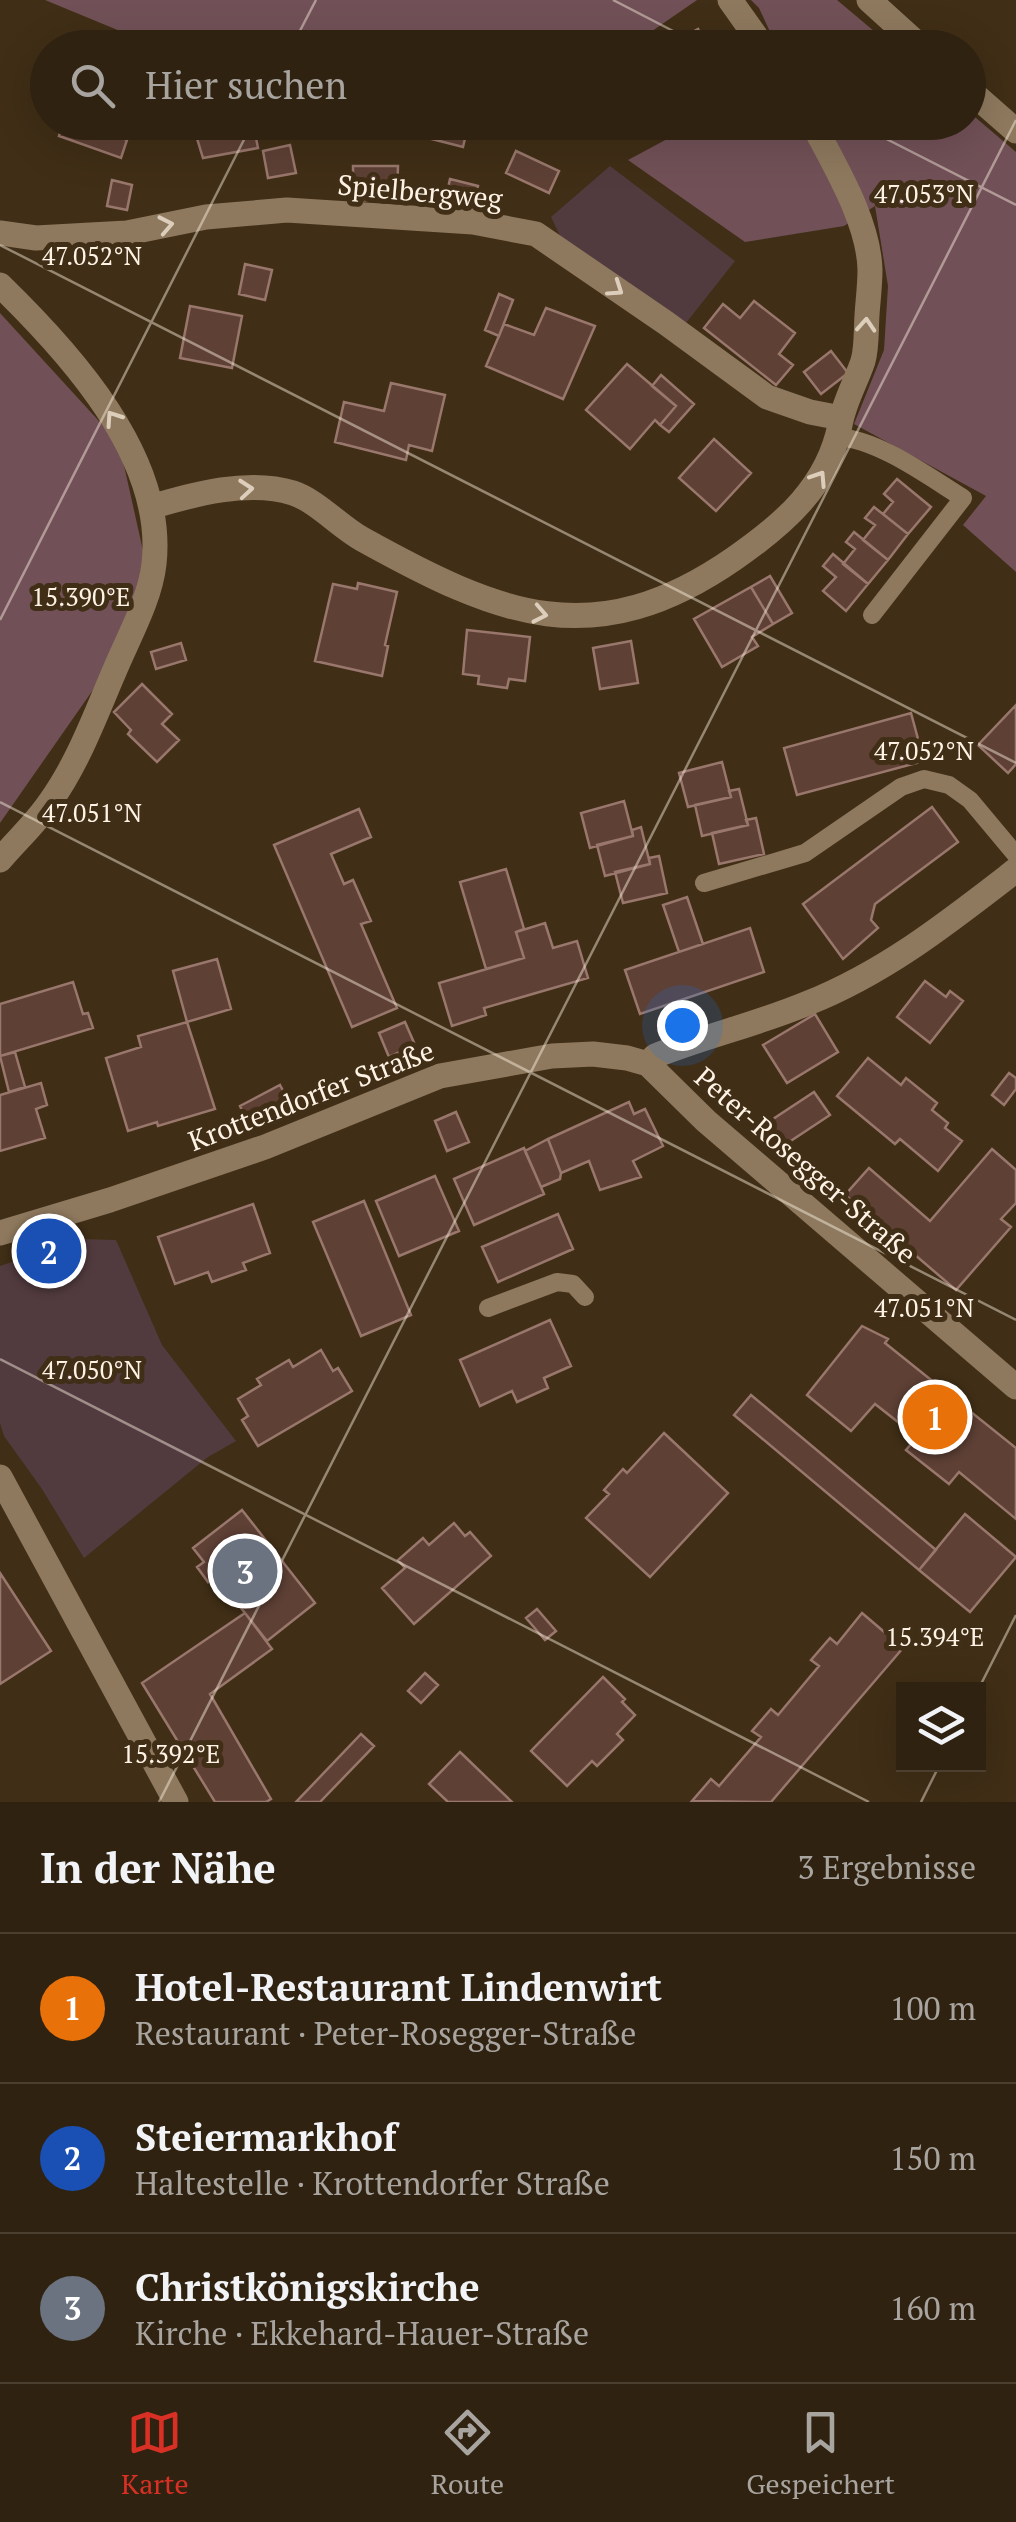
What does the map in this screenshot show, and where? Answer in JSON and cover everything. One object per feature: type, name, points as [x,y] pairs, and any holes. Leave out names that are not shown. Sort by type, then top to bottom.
[{"type":"street","points":[[730,0],[751,30]]},
{"type":"street","points":[[869,0],[902,30]]},
{"type":"street","points":[[986,105],[1016,131]]},
{"type":"street","points":[[151,507],[182,498],[268,487],[297,494],[355,534],[469,593],[528,612],[564,618],[596,615],[666,598],[717,571],[766,537],[801,505],[826,470],[864,357],[870,266],[853,200],[821,140]]},
{"type":"street","name":"Spielbergweg","points":[[0,233],[36,238],[127,233],[206,217],[287,210],[473,222],[536,234],[666,322],[767,397],[839,427]]},
{"type":"street","points":[[0,285],[83,374],[124,435],[151,507],[154,564],[144,600],[84,742],[50,802],[0,860]]},
{"type":"street","points":[[648,1064],[655,1056],[808,1004],[880,969],[1016,870]]},
{"type":"street","name":"Krottendorfer Straße","points":[[0,1233],[265,1147],[440,1076],[552,1056],[592,1054],[648,1064]]},
{"type":"street","name":"Peter-Rosegger-Straße","points":[[648,1064],[706,1121],[1016,1386]]},
{"type":"street","points":[[0,1477],[176,1802]]},
{"type":"lane","points":[[839,427],[963,498],[872,615]]},
{"type":"lane","points":[[704,883],[805,853],[901,787],[924,779],[949,785],[970,800],[1016,855]]},
{"type":"lane","points":[[488,1308],[557,1282],[572,1284],[585,1298]]},
{"type":"shaded area","points":[[45,0],[697,0],[654,30],[118,30]]},
{"type":"shaded area","points":[[751,0],[837,0],[873,30],[769,30]]},
{"type":"shaded area","points":[[986,126],[1016,152],[1016,572],[963,525],[986,496],[854,424],[884,350],[888,286],[875,206],[844,226],[745,242],[628,160],[665,140],[986,140]]},
{"type":"shaded area","points":[[610,166],[735,261],[686,323],[563,242],[551,217]]},
{"type":"shaded area","points":[[0,313],[119,443],[152,591],[139,624],[0,823]]},
{"type":"shaded area","points":[[80,1239],[116,1240],[162,1345],[236,1441],[208,1457],[84,1558],[4,1436],[0,1423],[0,1266]]},
{"type":"building","points":[[70,140],[127,140],[121,158]]},
{"type":"building","points":[[198,140],[256,140],[258,148],[203,158]]},
{"type":"building","points":[[436,140],[465,140],[463,147]]},
{"type":"building","points":[[290,145],[296,173],[268,178],[263,151]]},
{"type":"building","points":[[516,151],[559,171],[549,193],[506,173]]},
{"type":"building","points":[[353,166],[398,166],[397,201],[353,200]]},
{"type":"building","points":[[450,179],[478,186],[473,209],[445,202]]},
{"type":"building","points":[[112,180],[132,185],[127,210],[107,206]]},
{"type":"building","points":[[245,264],[272,270],[265,300],[239,294]]},
{"type":"building","points":[[499,294],[513,300],[499,336],[485,330]]},
{"type":"building","points":[[754,301],[795,333],[779,354],[793,365],[776,385],[704,328],[723,304],[740,318]]},
{"type":"building","points":[[190,306],[242,316],[232,368],[180,358]]},
{"type":"building","points":[[546,308],[595,326],[563,399],[486,366],[504,324],[534,335]]},
{"type":"building","points":[[831,351],[848,373],[821,394],[804,372]]},
{"type":"building","points":[[627,364],[676,406],[660,425],[655,420],[630,449],[586,410]]},
{"type":"building","points":[[661,375],[694,404],[669,432],[660,425],[676,406],[652,386]]},
{"type":"building","points":[[391,383],[445,395],[432,451],[409,445],[406,460],[335,442],[344,402],[384,411]]},
{"type":"building","points":[[714,439],[751,473],[716,511],[679,478]]},
{"type":"building","points":[[897,479],[931,507],[908,534],[883,514],[893,502],[884,494]]},
{"type":"building","points":[[874,507],[908,534],[888,560],[863,540],[875,525],[865,518]]},
{"type":"building","points":[[854,532],[888,560],[868,584],[843,564],[855,549],[846,542]]},
{"type":"building","points":[[833,554],[868,584],[846,611],[823,591],[836,577],[823,566]]},
{"type":"building","points":[[770,576],[792,613],[773,624],[751,587]]},
{"type":"building","points":[[358,583],[397,592],[382,676],[315,661],[333,584],[357,589]]},
{"type":"building","points":[[751,587],[773,624],[752,637],[758,646],[722,667],[694,619]]},
{"type":"building","points":[[467,630],[530,637],[525,681],[509,679],[507,688],[478,684],[479,676],[463,674]]},
{"type":"building","points":[[631,641],[638,683],[600,689],[593,648]]},
{"type":"building","points":[[181,643],[186,660],[156,669],[151,652]]},
{"type":"building","points":[[142,684],[172,714],[162,724],[179,740],[157,762],[128,734],[131,730],[114,712]]},
{"type":"building","points":[[1016,705],[1016,764],[1008,773],[978,745]]},
{"type":"building","points":[[911,713],[924,761],[797,795],[784,748]]},
{"type":"building","points":[[722,762],[731,797],[688,807],[679,773]]},
{"type":"building","points":[[739,789],[748,825],[702,836],[695,805],[731,797],[729,791]]},
{"type":"building","points":[[624,801],[633,836],[590,848],[581,813]]},
{"type":"building","points":[[932,807],[958,842],[875,904],[871,920],[878,928],[843,959],[803,904]]},
{"type":"building","points":[[359,809],[371,837],[331,854],[344,884],[353,880],[371,921],[361,924],[397,1008],[352,1027],[274,845]]},
{"type":"building","points":[[756,818],[764,854],[719,864],[712,833],[748,825],[746,820]]},
{"type":"building","points":[[641,827],[650,864],[605,876],[597,845],[633,836],[632,830]]},
{"type":"building","points":[[659,856],[667,893],[623,903],[615,872],[650,864],[649,858]]},
{"type":"building","points":[[506,869],[524,929],[516,932],[524,958],[486,969],[460,882]]},
{"type":"building","points":[[687,897],[703,944],[679,952],[663,905]]},
{"type":"building","points":[[545,923],[553,948],[577,941],[588,978],[484,1008],[486,1015],[452,1026],[439,983],[524,958],[516,932]]},
{"type":"building","points":[[750,928],[764,972],[640,1014],[625,970]]},
{"type":"building","points":[[217,959],[231,1009],[187,1022],[173,971]]},
{"type":"building","points":[[925,981],[946,997],[950,991],[963,1001],[930,1043],[897,1017]]},
{"type":"building","points":[[73,982],[83,1014],[88,1013],[93,1028],[0,1056],[0,1004]]},
{"type":"building","points":[[815,1014],[838,1052],[787,1083],[763,1045]]},
{"type":"building","points":[[187,1022],[215,1109],[128,1131],[106,1058],[141,1047],[138,1036]]},
{"type":"building","points":[[405,1022],[415,1045],[389,1057],[379,1033]]},
{"type":"building","points":[[15,1052],[25,1087],[9,1092],[0,1056]]},
{"type":"building","points":[[868,1058],[901,1085],[906,1078],[937,1103],[932,1110],[948,1123],[945,1128],[962,1141],[938,1171],[900,1139],[895,1144],[837,1096]]},
{"type":"building","points":[[1009,1073],[1016,1078],[1016,1089],[1004,1105],[992,1095]]},
{"type":"building","points":[[41,1083],[47,1105],[36,1109],[45,1138],[0,1151],[0,1095]]},
{"type":"building","points":[[280,1085],[287,1098],[246,1119],[240,1106]]},
{"type":"building","points":[[814,1092],[830,1115],[777,1150],[761,1127]]},
{"type":"building","points":[[629,1102],[634,1114],[645,1109],[663,1146],[633,1161],[641,1177],[600,1190],[589,1161],[561,1173],[548,1139]]},
{"type":"building","points":[[456,1112],[469,1142],[447,1151],[435,1121]]},
{"type":"building","points":[[548,1139],[561,1173],[560,1179],[541,1187],[525,1151]]},
{"type":"building","points":[[524,1148],[544,1194],[474,1225],[454,1179]]},
{"type":"building","points":[[992,1149],[1016,1170],[1016,1203],[1001,1219],[1011,1227],[956,1290],[845,1195],[869,1168],[930,1221]]},
{"type":"building","points":[[435,1176],[459,1231],[399,1256],[376,1201]]},
{"type":"building","points":[[364,1201],[411,1315],[361,1336],[313,1222]]},
{"type":"building","points":[[253,1204],[270,1253],[243,1263],[246,1270],[212,1282],[208,1272],[175,1284],[158,1237]]},
{"type":"building","points":[[558,1214],[573,1249],[498,1282],[482,1247]]},
{"type":"building","points":[[550,1320],[571,1366],[544,1378],[548,1388],[517,1402],[512,1391],[480,1406],[460,1360]]},
{"type":"building","points":[[862,1326],[888,1339],[885,1343],[1016,1448],[1016,1519],[959,1472],[949,1484],[906,1450],[917,1437],[875,1404],[851,1431],[807,1395]]},
{"type":"building","points":[[321,1350],[333,1371],[338,1368],[352,1391],[258,1446],[242,1420],[248,1416],[238,1399],[261,1385],[257,1379],[289,1360],[293,1367]]},
{"type":"building","points":[[751,1395],[936,1550],[919,1570],[734,1415]]},
{"type":"building","points":[[664,1433],[728,1493],[650,1577],[586,1518],[609,1494],[604,1490],[623,1469],[627,1473]]},
{"type":"building","points":[[242,1510],[315,1603],[267,1641],[215,1575],[208,1582],[197,1567],[204,1562],[193,1548]]},
{"type":"building","points":[[965,1514],[1016,1557],[970,1612],[919,1570]]},
{"type":"building","points":[[454,1523],[465,1536],[470,1532],[491,1556],[414,1624],[382,1588],[405,1568],[398,1560],[423,1538],[429,1545]]},
{"type":"building","points":[[0,1573],[51,1651],[0,1684]]},
{"type":"building","points":[[537,1609],[556,1631],[545,1640],[526,1618]]},
{"type":"building","points":[[245,1613],[272,1649],[210,1694],[271,1799],[215,1802],[142,1683]]},
{"type":"building","points":[[862,1613],[903,1648],[771,1802],[692,1801],[711,1779],[719,1786],[761,1737],[752,1731],[771,1709],[778,1715],[819,1666],[811,1660],[830,1638],[837,1644]]},
{"type":"building","points":[[425,1673],[438,1685],[421,1703],[408,1691]]},
{"type":"building","points":[[603,1677],[635,1715],[617,1734],[623,1740],[597,1766],[592,1761],[567,1786],[531,1751]]},
{"type":"building","points":[[361,1734],[374,1746],[320,1802],[296,1802]]},
{"type":"building","points":[[460,1752],[512,1802],[448,1802],[429,1784]]},
{"type":"place","name":"Steiermarkhof","points":[[49,1251]]},
{"type":"place","name":"Hotel-Restaurant Lindenwirt","points":[[935,1417]]},
{"type":"place","name":"Christkönigskirche","points":[[245,1571]]}]
